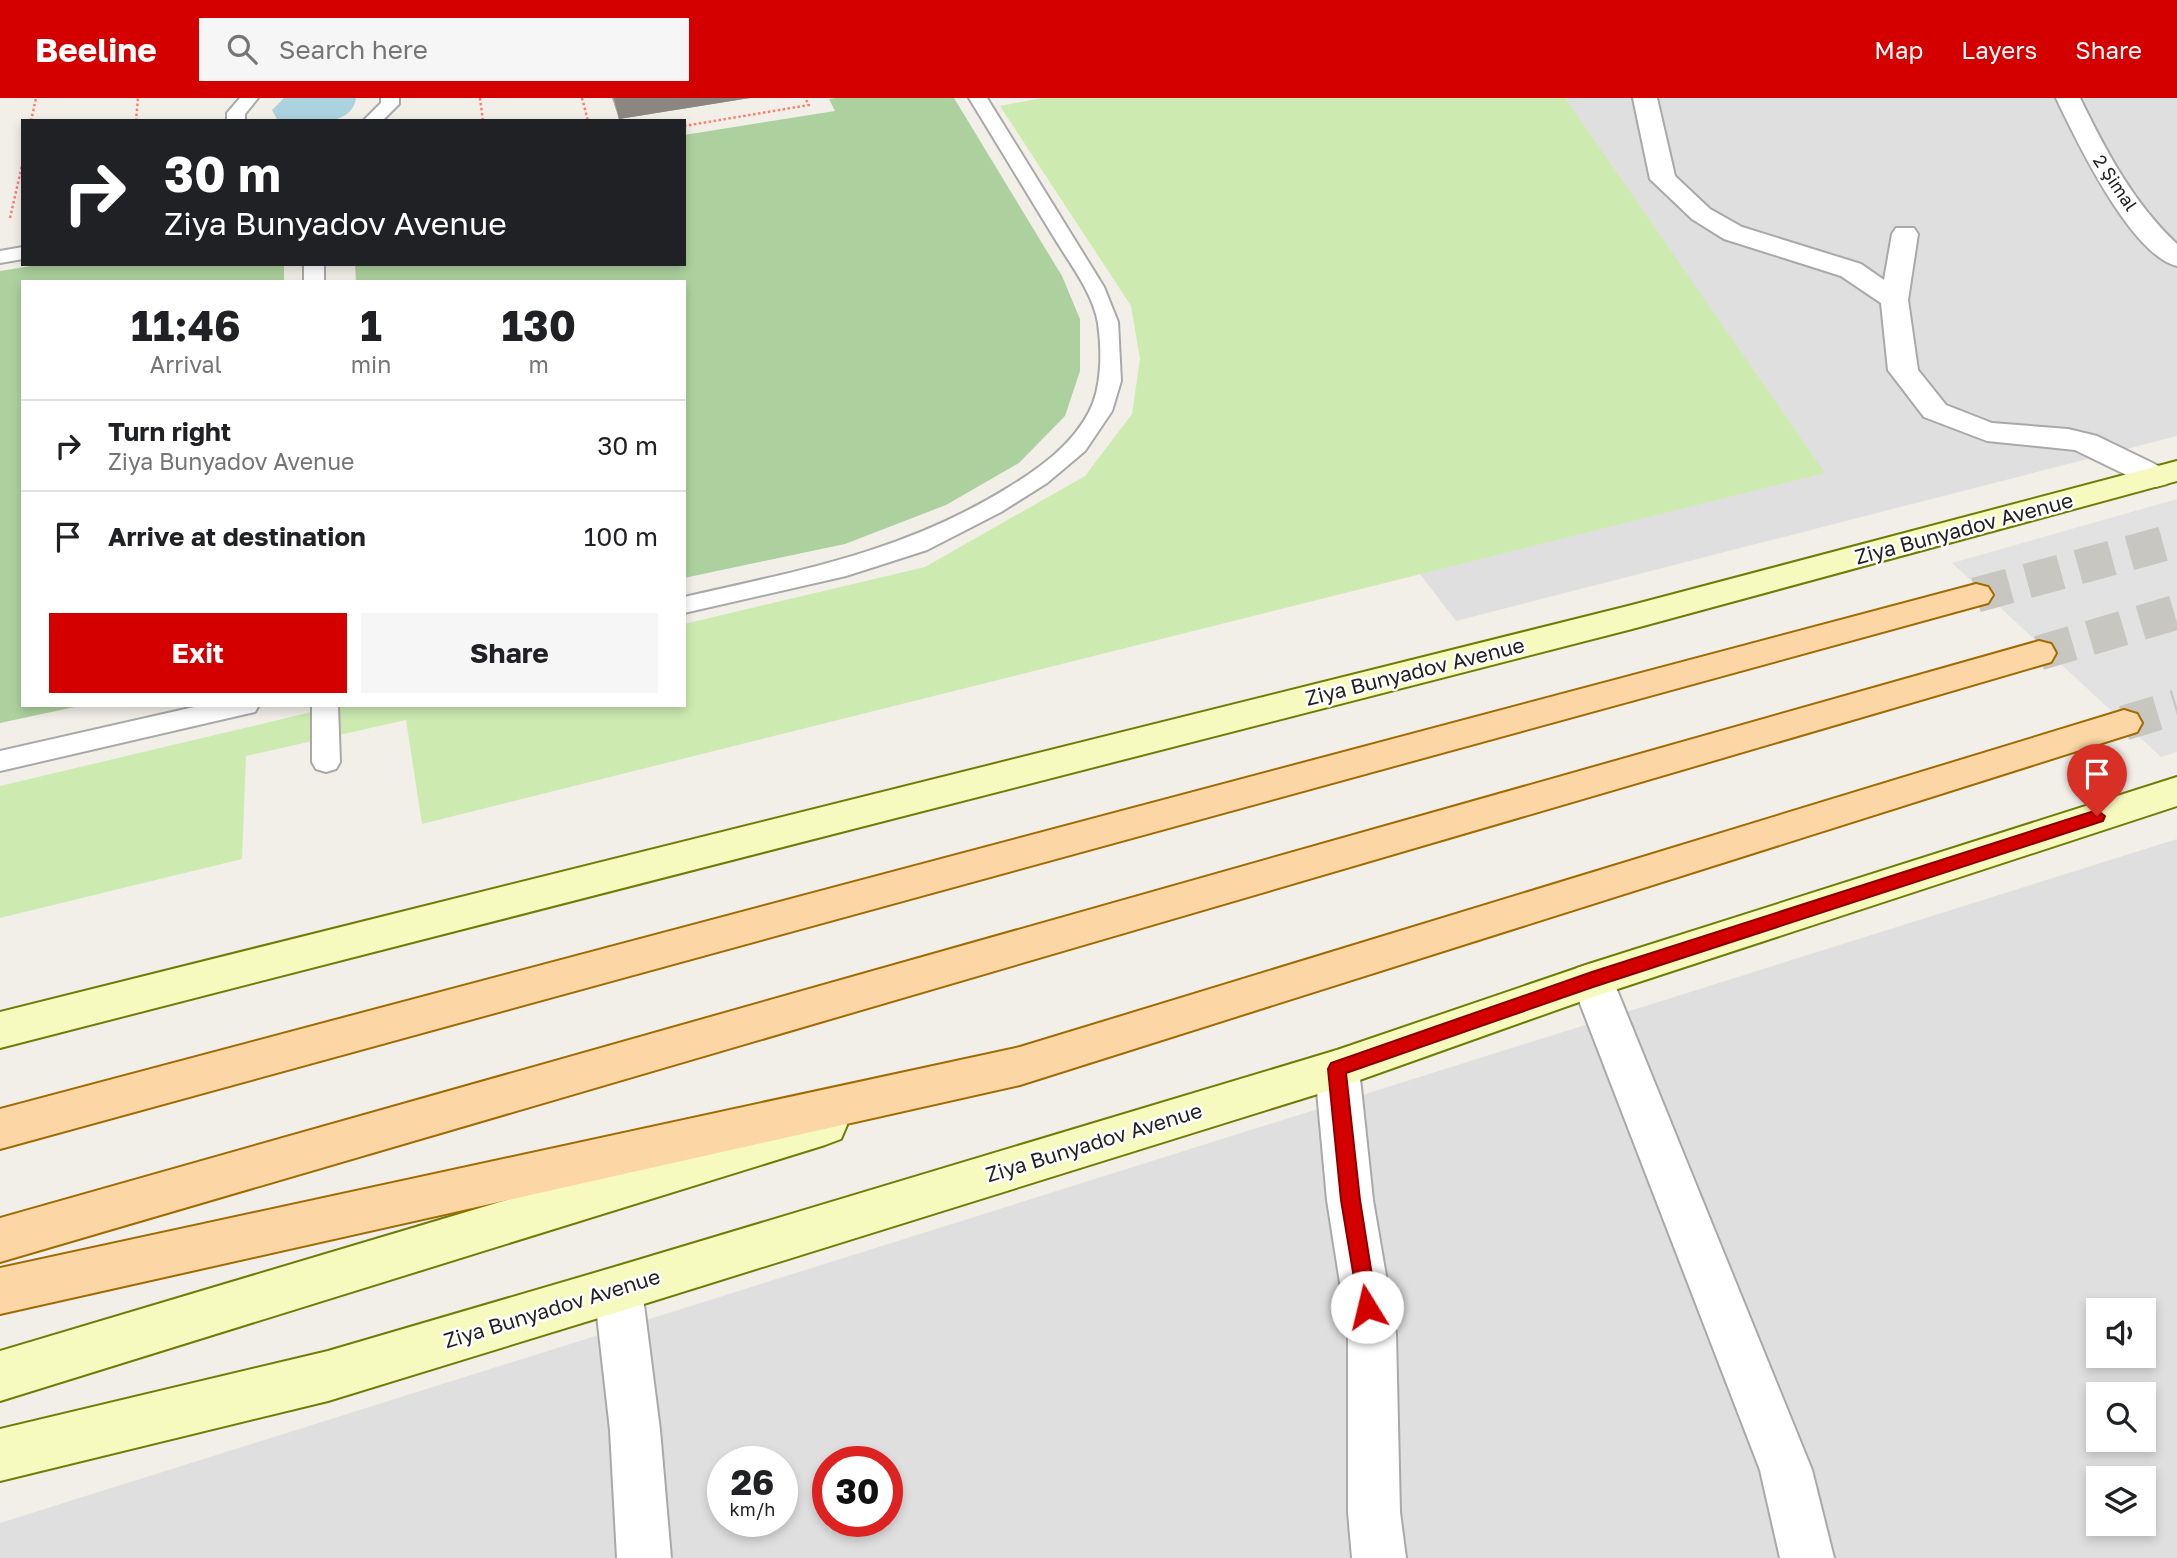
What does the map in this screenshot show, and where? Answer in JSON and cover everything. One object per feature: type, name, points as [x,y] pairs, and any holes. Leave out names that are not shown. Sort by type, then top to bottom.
[{"type":"main road","name":"Ziya Bunyadov Avenue","points":[[0,1030],[1618,621],[2166,474]]},
{"type":"main road","points":[[0,1129],[1976,595]]},
{"type":"main road","points":[[0,1240],[2039,653]]},
{"type":"main road","points":[[0,1376],[1020,1066],[2124,723]]},
{"type":"main road","name":"Ziya Bunyadov Avenue","points":[[0,1455],[328,1376],[618,1289],[1337,1069],[1592,980],[2177,791]]},
{"type":"main road","points":[[0,1290],[1020,1066]]},
{"type":"street","points":[[1645,98],[1663,179],[1700,214],[1733,233],[1851,270],[1894,300]]},
{"type":"street","name":"2 Şimal","points":[[2068,98],[2103,172],[2154,238],[2177,258]]},
{"type":"street","points":[[1905,234],[1894,300],[1903,370],[1935,411],[1987,432],[2086,443],[2166,474]]},
{"type":"street","points":[[1592,980],[1786,1470],[1807,1558]]},
{"type":"street","points":[[1337,1069],[1350,1200],[1371,1334],[1374,1512],[1379,1558]]},
{"type":"street","points":[[618,1289],[635,1430],[643,1558]]},
{"type":"lane","points":[[236,119],[236,113],[249,98]]},
{"type":"lane","points":[[374,119],[390,104],[390,98]]},
{"type":"lane","points":[[686,605],[846,568],[919,544],[993,507],[1039,478],[1076,446],[1101,411],[1110,381],[1108,322],[1094,287],[978,98]]},
{"type":"lane","points":[[1,257],[21,253]]},
{"type":"lane","points":[[0,761],[237,707]]},
{"type":"lane","points":[[325,707],[326,762]]},
{"type":"path","points":[[31,119],[36,98]]},
{"type":"path","points":[[135,119],[138,98]]},
{"type":"path","points":[[480,98],[483,119]]},
{"type":"path","points":[[582,98],[587,119]]},
{"type":"path","points":[[686,126],[809,105],[805,98]]},
{"type":"path","points":[[1,257],[21,170]]},
{"type":"shaded area","points":[[1056,98],[2177,98],[2177,436],[1456,621]]},
{"type":"shaded area","points":[[2177,499],[2177,752],[2161,757],[1952,563]]},
{"type":"shaded area","points":[[2177,839],[2177,1558],[0,1558],[0,1523]]},
{"type":"green space","points":[[954,98],[1062,276],[1080,319],[1080,371],[1065,416],[1019,463],[946,505],[845,544],[686,578],[686,280],[356,280],[355,266],[686,266],[686,135],[835,111],[829,99]]},
{"type":"green space","points":[[1042,98],[1565,98],[1825,473],[422,824],[406,720],[246,756],[242,859],[0,918],[0,786],[333,707],[686,707],[686,624],[925,567],[1085,476],[1132,414],[1140,359],[1131,306],[1000,106]]},
{"type":"green space","points":[[31,266],[284,266],[284,280],[21,280],[21,707],[75,707],[0,723],[0,271]]},
{"type":"water","points":[[284,98],[356,98],[345,115],[335,119],[277,119],[272,110]]},
{"type":"tunnel","points":[[1976,595],[2177,540]]},
{"type":"tunnel","points":[[2039,653],[2177,612]]},
{"type":"tunnel","points":[[2124,723],[2177,707]]},
{"type":"route","points":[[1367,1307],[1350,1200],[1337,1069],[1592,980],[2097,816]]}]
